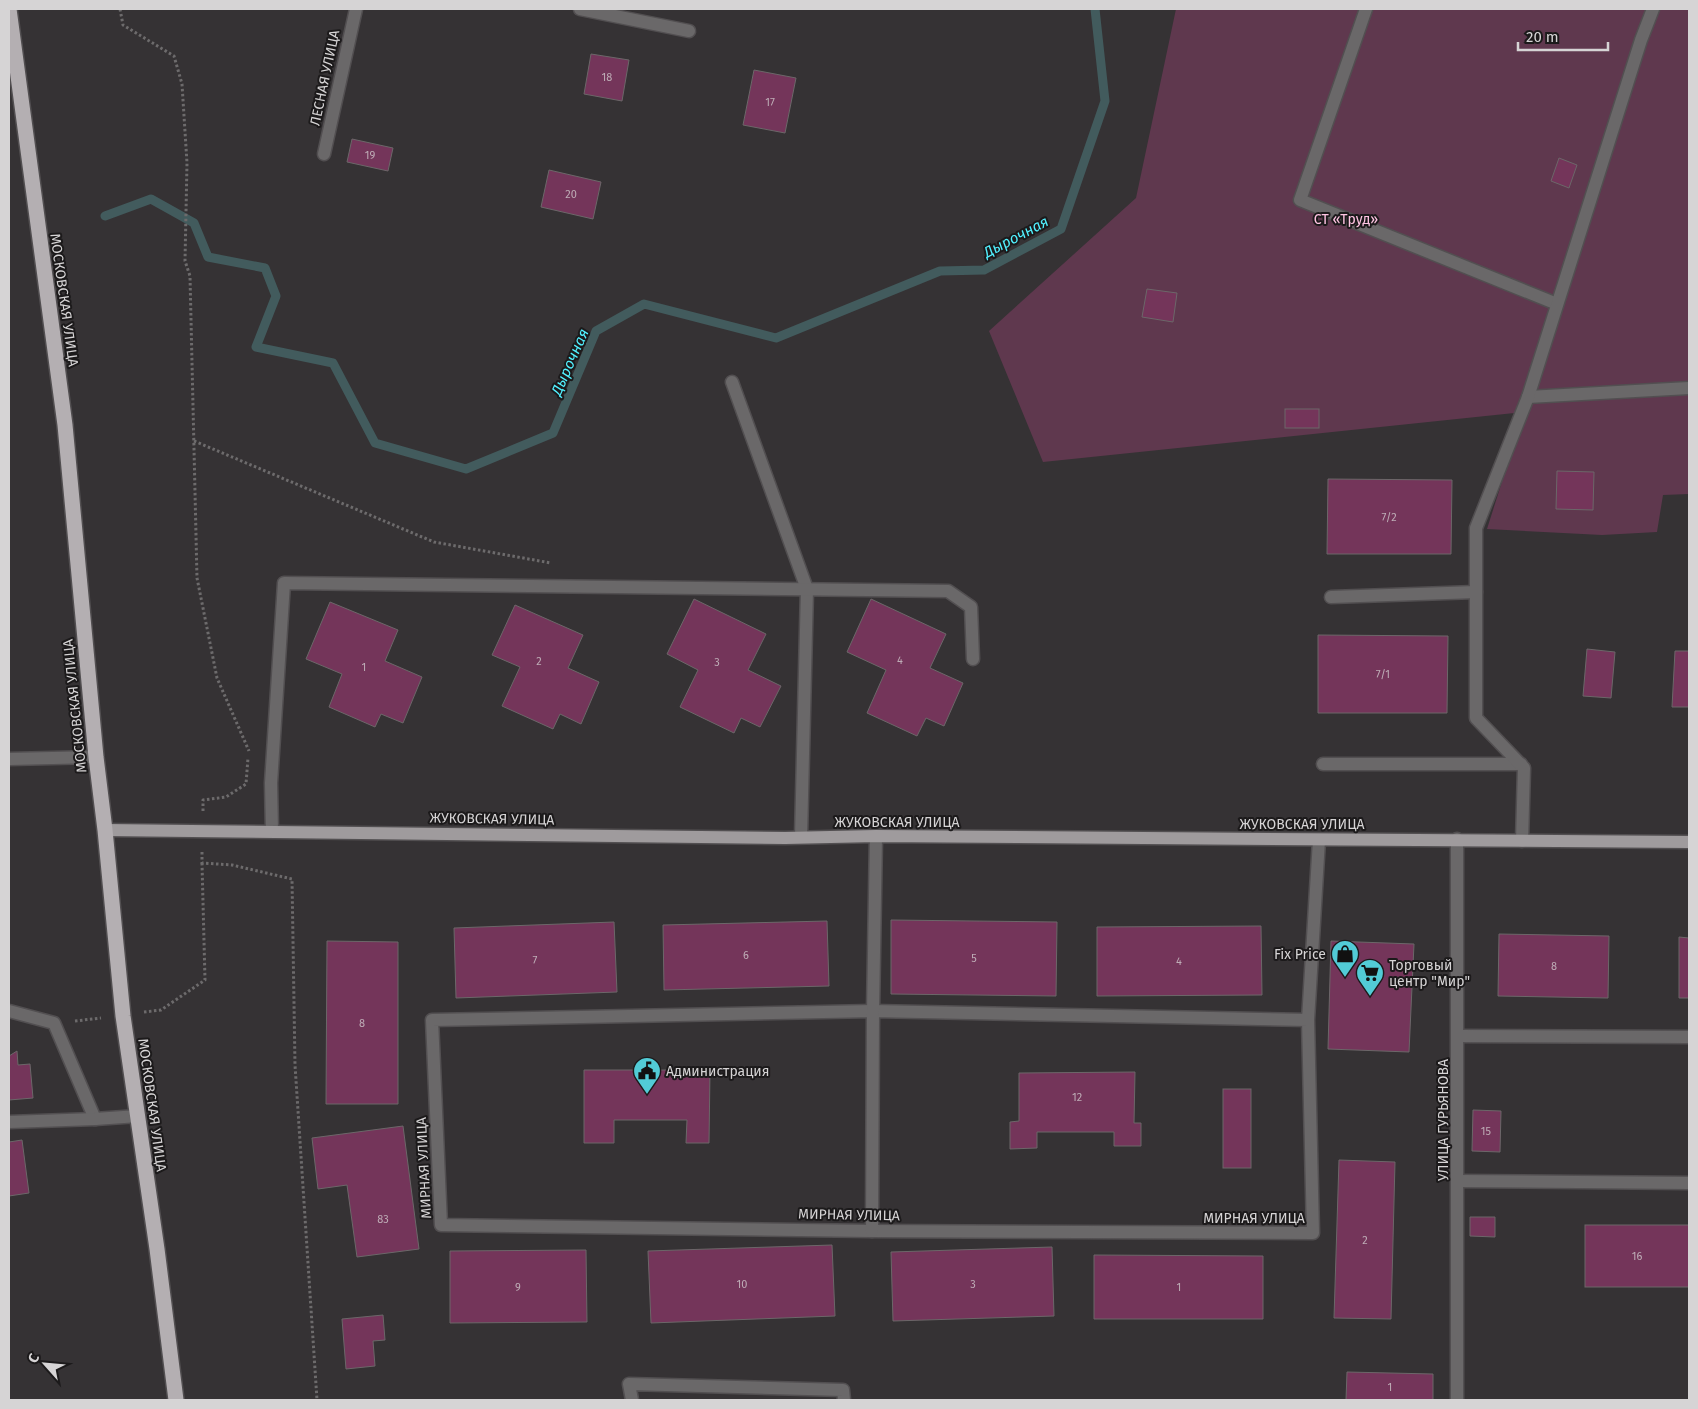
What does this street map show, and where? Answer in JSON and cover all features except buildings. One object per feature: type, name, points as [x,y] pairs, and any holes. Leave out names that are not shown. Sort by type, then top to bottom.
[{"type":"highway","name":"МОСКОВСКАЯ УЛИЦА","points":[[9,9],[65,425],[96,757],[123,1016],[176,1400]]},
{"type":"main road","name":"ЖУКОВСКАЯ УЛИЦА","points":[[105,830],[801,837],[1458,839],[1689,842]]},
{"type":"street","name":"ЛЕСНАЯ УЛИЦА","points":[[324,154],[356,9]]},
{"type":"street","points":[[580,9],[689,31]]},
{"type":"street","points":[[1366,9],[1300,200],[1557,304]]},
{"type":"street","points":[[1522,840],[1524,768],[1476,718],[1476,528],[1528,397],[1641,40],[1653,9]]},
{"type":"street","points":[[732,382],[807,589],[801,837]]},
{"type":"street","points":[[1528,397],[1689,388]]},
{"type":"street","points":[[272,831],[271,783],[284,583],[948,591],[971,607],[973,659]]},
{"type":"street","points":[[1331,596],[1476,592]]},
{"type":"street","points":[[9,759],[96,757]]},
{"type":"street","points":[[1323,764],[1521,764]]},
{"type":"street","points":[[872,1231],[876,836]]},
{"type":"street","name":"УЛИЦА ГУРЬЯНОВА","points":[[1457,1400],[1458,839]]},
{"type":"street","name":"МИРНАЯ УЛИЦА","points":[[1308,1020],[873,1011],[432,1020],[441,1225],[872,1231],[1313,1234],[1308,1020],[1320,840]]},
{"type":"street","points":[[9,1011],[54,1023],[95,1119]]},
{"type":"street","points":[[1458,1036],[1689,1037]]},
{"type":"street","points":[[9,1122],[138,1116]]},
{"type":"street","points":[[1458,1181],[1689,1183]]},
{"type":"street","points":[[632,1400],[630,1384],[843,1390],[844,1400]]},
{"type":"path","points":[[54,1023],[161,1010],[205,980],[202,863],[204,800],[226,797],[246,784],[249,750],[217,678],[197,578],[190,276],[185,261],[187,162],[182,84],[174,56],[123,25],[120,9]]},
{"type":"path","points":[[194,441],[434,542],[555,563],[582,587]]},
{"type":"path","points":[[202,863],[232,866],[292,879],[295,1065],[317,1400]]},
{"type":"green space","name":"СТ «Труд»","points":[[1176,9],[1689,9],[1689,494],[1663,495],[1657,532],[1602,535],[1487,529],[1524,412],[1043,462],[989,331],[1136,198]]},
{"type":"waterway","name":"Дырочная","points":[[105,216],[151,199],[194,223],[208,257],[265,268],[276,296],[256,347],[333,363],[375,443],[466,469],[553,433],[596,331],[644,304],[776,338],[940,271],[984,270],[1061,229],[1105,101],[1095,9]]},
{"type":"place","name":"Fix Price","points":[[1345,978]]},
{"type":"place","name":"Торговый центр \"Мир\"","points":[[1370,997]]},
{"type":"place","name":"Администрация","points":[[647,1095]]}]
